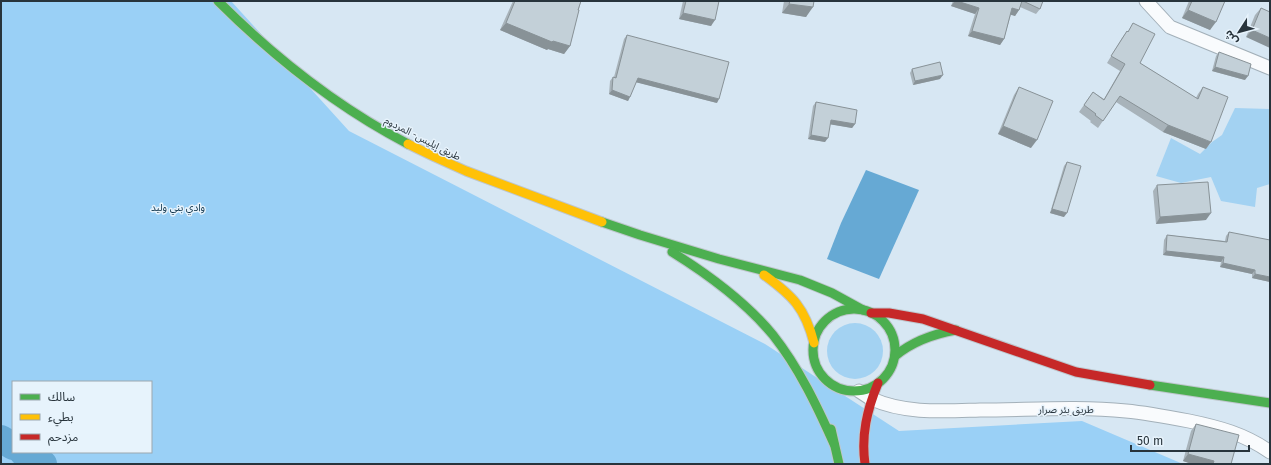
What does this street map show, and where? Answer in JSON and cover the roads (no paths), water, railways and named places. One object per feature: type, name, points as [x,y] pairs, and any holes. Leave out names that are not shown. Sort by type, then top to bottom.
[{"type":"highway","name":"طريق إيليس- المردوم","points":[[218,1],[254,37],[292,69],[332,99],[380,129],[462,170],[651,238]]},
{"type":"highway","points":[[651,238],[759,270],[781,275],[823,289],[882,320],[890,330],[894,343],[895,356],[889,371],[884,378],[869,388],[859,391],[847,390],[835,386],[828,381],[817,368]]},
{"type":"highway","points":[[651,238],[695,266],[741,302],[761,321],[779,342],[808,388],[834,444]]},
{"type":"highway","points":[[759,270],[787,292],[797,303],[808,322],[814,343]]},
{"type":"highway","points":[[821,387],[813,351],[818,330],[826,320],[837,313],[850,309],[906,315],[929,320],[1076,372],[1162,387],[1270,403]]},
{"type":"highway","points":[[895,356],[903,349],[923,338],[944,331],[956,330]]},
{"type":"highway","points":[[865,464],[864,438],[866,418],[871,399],[878,383]]},
{"type":"highway","points":[[824,401],[839,464]]},
{"type":"street","points":[[1146,1],[1170,27],[1270,68]]},
{"type":"street","name":"طريق بئر صرار","points":[[859,391],[871,399],[890,405],[907,409],[928,411],[1064,409],[1124,411],[1155,414],[1234,432],[1258,443],[1270,452]]},
{"type":"waterway","name":"وادي بني وليد","points":[[1,439],[12,445]]},
{"type":"waterway","name":"وادي بني وليد","points":[[25,453],[43,464]]}]
